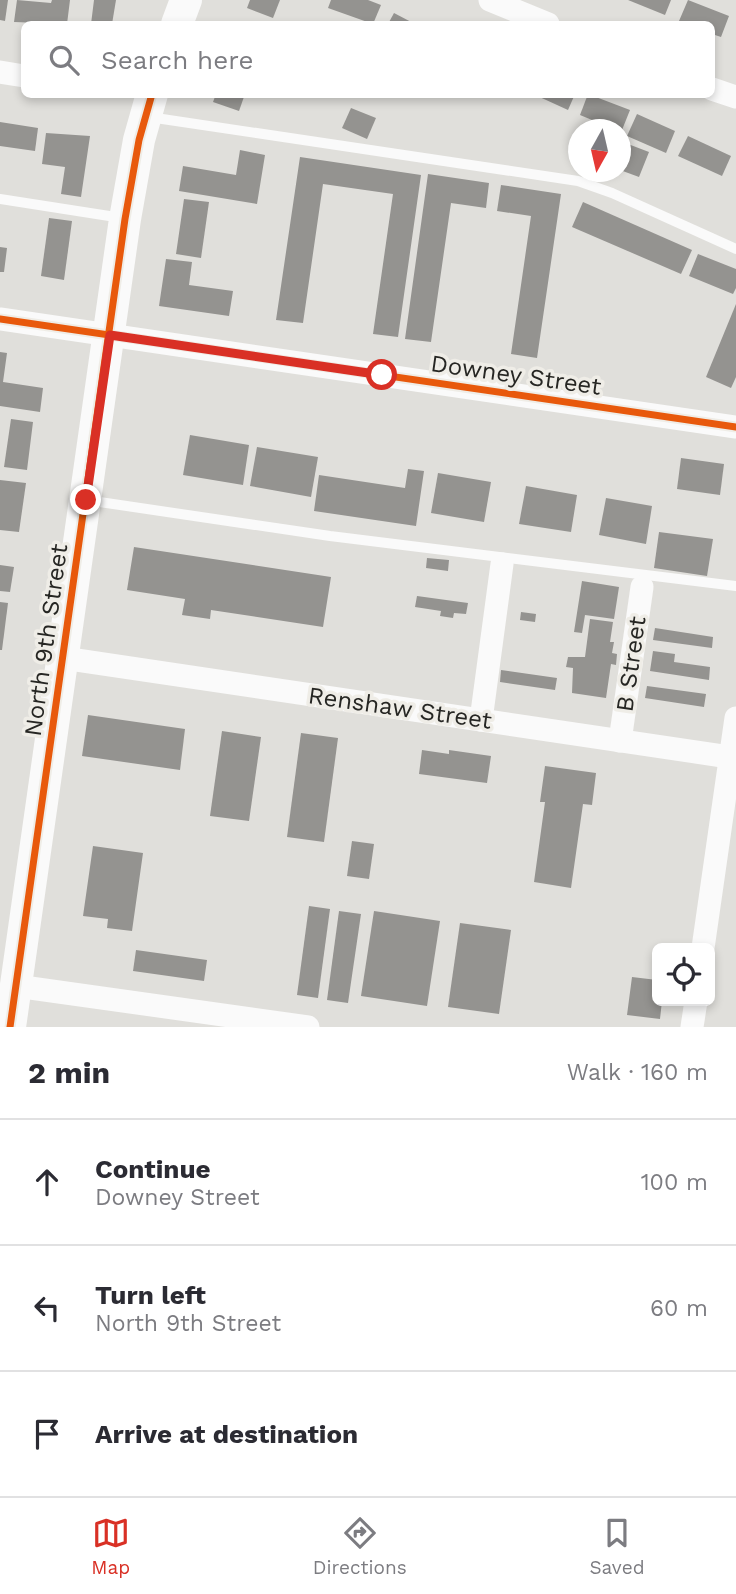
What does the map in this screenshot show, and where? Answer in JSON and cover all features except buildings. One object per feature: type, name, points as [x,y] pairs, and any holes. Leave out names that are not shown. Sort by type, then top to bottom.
[{"type":"street","points":[[178,21],[186,0]]},
{"type":"street","points":[[490,0],[541,21]]},
{"type":"street","points":[[0,72],[21,76]]},
{"type":"street","points":[[715,90],[736,97]]},
{"type":"street","name":"North 9th Street","points":[[10,1027],[125,219],[148,100]]},
{"type":"street","name":"Downey Street","points":[[0,319],[736,427]]},
{"type":"street","points":[[481,720],[502,564]]},
{"type":"street","name":"B Street","points":[[621,741],[642,587]]},
{"type":"street","name":"Renshaw Street","points":[[63,658],[733,757]]},
{"type":"street","points":[[704,943],[733,757],[736,718]]},
{"type":"street","points":[[16,986],[308,1027]]},
{"type":"street","points":[[692,1027],[695,1006]]},
{"type":"lane","points":[[148,100],[578,181],[612,193],[736,249]]},
{"type":"lane","points":[[0,199],[125,219]]},
{"type":"lane","points":[[86,500],[330,536],[736,586]]},
{"type":"cycle path","points":[[10,1027],[125,219],[139,140],[151,98]]},
{"type":"cycle path","points":[[0,319],[736,427]]},
{"type":"route","points":[[86,500],[110,335],[382,375]]}]
